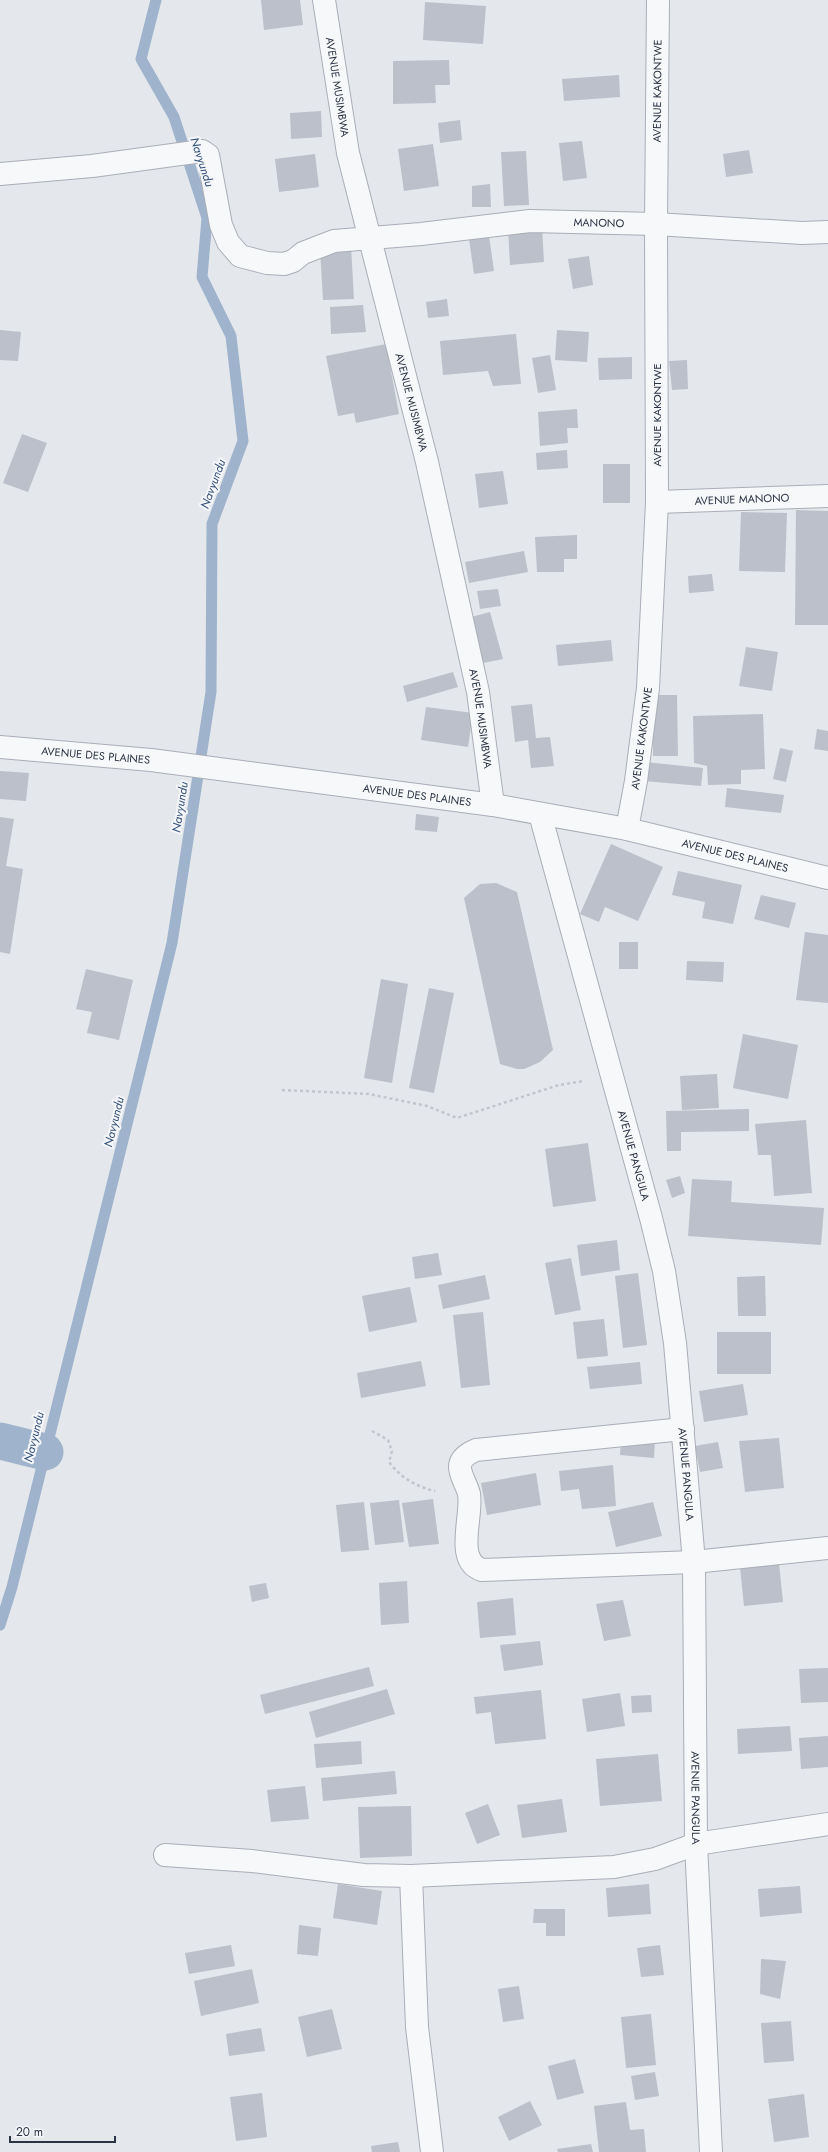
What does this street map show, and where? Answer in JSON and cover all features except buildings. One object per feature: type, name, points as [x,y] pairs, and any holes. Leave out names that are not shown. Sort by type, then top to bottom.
[{"type":"street","name":"AVENUE MUSIMBWA","points":[[324,0],[348,153],[371,238],[427,462],[478,692],[493,805]]},
{"type":"street","name":"AVENUE KAKONTWE","points":[[627,829],[636,781],[648,688],[656,502],[658,0]]},
{"type":"street","name":"MANONO","points":[[0,174],[92,166],[199,150],[208,155],[221,225],[228,242],[240,256],[267,263],[284,264],[293,261],[303,253],[318,246],[334,241],[472,229],[530,221],[656,224],[802,234],[828,232]]},
{"type":"street","name":"AVENUE MANONO","points":[[656,502],[828,496]]},
{"type":"street","name":"AVENUE DES PLAINES","points":[[0,746],[151,760],[493,805],[627,829],[828,878]]},
{"type":"street","name":"AVENUE PANGULA","points":[[540,814],[651,1218],[664,1271],[675,1343],[694,1562],[696,1844],[711,2152]]},
{"type":"street","points":[[683,1429],[476,1450],[463,1458],[460,1467],[469,1495],[467,1551],[470,1563],[482,1570],[694,1562],[828,1548]]},
{"type":"street","points":[[165,1855],[252,1861],[364,1875],[410,1876],[614,1866],[655,1859],[696,1844],[828,1824]]},
{"type":"street","points":[[410,1876],[417,2027],[432,2152]]},
{"type":"path","points":[[282,1090],[369,1094],[427,1106],[457,1118],[559,1085],[612,1076]]},
{"type":"path","points":[[372,1431],[388,1440],[392,1451],[390,1462],[397,1472],[412,1483],[449,1494],[469,1495]]},
{"type":"waterway","name":"Navyundu","points":[[0,1625],[12,1587],[172,943],[211,692],[212,524],[243,441],[231,336],[202,277],[207,218],[174,117],[141,59],[156,0]]},
{"type":"waterway","points":[[0,1441],[45,1452]]}]
